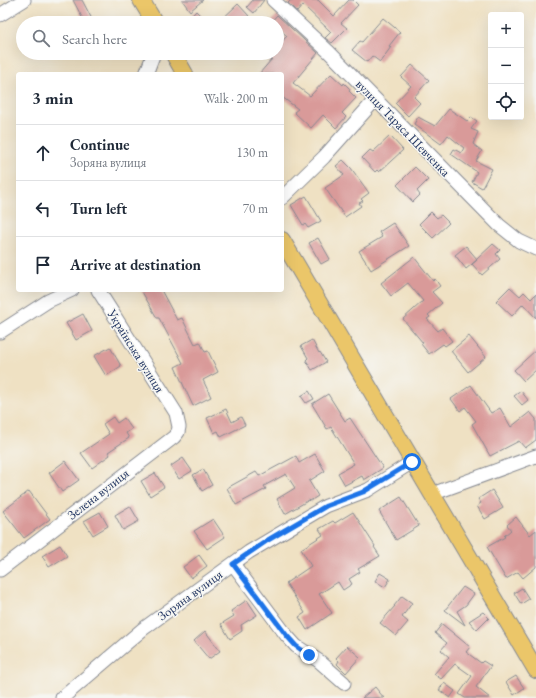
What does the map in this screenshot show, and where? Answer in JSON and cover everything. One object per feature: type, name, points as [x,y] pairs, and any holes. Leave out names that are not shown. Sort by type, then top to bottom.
[{"type":"main road","points":[[141,0],[151,16]]},
{"type":"main road","points":[[177,60],[184,72]]},
{"type":"main road","points":[[284,243],[536,670]]},
{"type":"street","points":[[0,15],[24,0]]},
{"type":"street","name":"вулиця Тараса Шевченка","points":[[273,0],[329,52],[499,225],[519,241],[536,249]]},
{"type":"street","points":[[147,72],[151,60]]},
{"type":"street","points":[[284,196],[324,157],[375,100]]},
{"type":"street","points":[[0,332],[48,301],[68,292]]},
{"type":"street","name":"Українська вулиця","points":[[99,292],[174,411]]},
{"type":"street","name":"Зелена вулиця","points":[[0,570],[174,437],[178,432],[179,427],[178,418],[174,411]]},
{"type":"street","points":[[432,494],[536,456]]},
{"type":"street","name":"Зоряна вулиця","points":[[62,698],[143,629],[268,540],[326,506],[363,492],[412,462]]},
{"type":"street","points":[[233,564],[296,646],[319,661],[344,683]]},
{"type":"building","points":[[73,0],[82,0],[90,16],[81,16]]},
{"type":"building","points":[[182,0],[203,0],[190,11]]},
{"type":"building","points":[[253,0],[264,0],[254,13],[247,7]]},
{"type":"building","points":[[291,0],[318,0],[334,16],[349,0],[353,0],[358,5],[341,23],[347,28],[332,43],[325,38],[331,32],[303,5],[297,12],[288,3]]},
{"type":"building","points":[[238,4],[249,16],[225,16]]},
{"type":"building","points":[[196,11],[201,16],[191,16]]},
{"type":"building","points":[[383,18],[400,32],[389,46],[391,47],[380,62],[372,56],[367,62],[352,50],[360,41],[362,42]]},
{"type":"building","points":[[284,21],[318,53],[293,83],[310,96],[331,74],[343,85],[344,83],[356,98],[342,113],[346,117],[336,128],[323,115],[311,128],[294,112],[298,109],[284,98],[284,72],[261,72],[271,60],[284,60],[284,39],[287,36],[284,33]]},
{"type":"building","points":[[412,65],[429,80],[414,97],[420,103],[408,116],[395,103],[411,86],[401,77]]},
{"type":"building","points":[[449,109],[467,121],[471,117],[477,121],[471,129],[478,132],[473,144],[482,151],[476,161],[492,169],[482,188],[472,182],[477,172],[451,154],[454,149],[461,153],[464,148],[448,135],[441,144],[414,124],[418,117],[435,126]]},
{"type":"building","points":[[390,136],[403,150],[379,172],[377,170],[375,172],[362,158],[370,150],[373,152]]},
{"type":"building","points":[[343,160],[351,168],[369,193],[361,199],[363,201],[359,203],[361,206],[345,217],[325,188],[344,175],[336,166]]},
{"type":"building","points":[[415,167],[428,180],[417,191],[420,195],[413,202],[397,185]]},
{"type":"building","points":[[306,196],[321,221],[308,228],[305,224],[303,225],[291,205]]},
{"type":"building","points":[[431,212],[437,218],[441,215],[449,223],[433,238],[419,224]]},
{"type":"building","points":[[393,223],[409,246],[371,270],[359,251],[382,237],[379,232]]},
{"type":"building","points":[[318,238],[330,259],[321,264],[309,243]]},
{"type":"building","points":[[493,244],[500,250],[496,254],[500,259],[482,275],[472,264],[466,269],[455,255],[466,246],[477,259]]},
{"type":"building","points":[[414,257],[433,281],[435,279],[440,286],[432,292],[442,303],[428,315],[430,317],[427,319],[438,331],[442,328],[452,341],[445,346],[443,344],[429,354],[421,344],[423,343],[403,319],[423,301],[408,283],[391,296],[381,283]]},
{"type":"building","points":[[510,287],[520,296],[524,292],[531,299],[536,294],[536,318],[523,304],[512,316],[496,301]]},
{"type":"building","points":[[142,292],[162,292],[177,320],[182,318],[195,344],[200,342],[205,352],[208,351],[218,372],[203,380],[211,397],[193,406],[175,367],[183,363],[159,318],[157,318]]},
{"type":"building","points":[[83,314],[92,331],[76,340],[66,323]]},
{"type":"building","points":[[469,336],[486,357],[468,372],[451,351]]},
{"type":"building","points":[[312,340],[326,362],[312,370],[306,360],[308,358],[301,346]]},
{"type":"building","points":[[110,347],[121,366],[106,376],[94,356]]},
{"type":"building","points":[[536,350],[536,370],[524,381],[514,370]]},
{"type":"building","points":[[471,385],[491,413],[500,408],[511,427],[530,412],[536,419],[536,440],[525,448],[519,441],[490,456],[472,424],[476,421],[465,407],[460,411],[451,399]]},
{"type":"building","points":[[309,391],[314,399],[306,403],[301,396]]},
{"type":"building","points":[[521,391],[528,400],[522,405],[514,396]]},
{"type":"building","points":[[328,394],[345,421],[350,418],[383,468],[364,480],[362,476],[345,485],[338,473],[354,464],[331,427],[327,429],[312,404]]},
{"type":"building","points":[[226,409],[232,422],[241,417],[245,425],[221,437],[218,431],[214,433],[207,418]]},
{"type":"building","points":[[113,417],[117,423],[124,418],[132,429],[126,433],[129,438],[108,452],[110,455],[92,468],[81,453],[109,434],[103,424]]},
{"type":"building","points":[[315,454],[325,471],[309,481],[318,496],[285,514],[277,499],[295,488],[286,474],[264,486],[266,489],[236,505],[227,488],[256,472],[259,476],[296,456],[299,463]]},
{"type":"building","points":[[183,458],[192,471],[179,479],[171,466]]},
{"type":"building","points":[[65,461],[79,480],[62,492],[49,473]]},
{"type":"building","points":[[203,469],[212,485],[202,491],[193,475]]},
{"type":"building","points":[[155,473],[164,487],[150,496],[141,481]]},
{"type":"building","points":[[492,490],[503,508],[485,519],[477,506],[481,503],[478,499]]},
{"type":"building","points":[[29,491],[50,519],[24,538],[3,511]]},
{"type":"building","points":[[401,497],[419,526],[396,540],[379,511]]},
{"type":"building","points":[[130,506],[139,521],[123,530],[115,515]]},
{"type":"building","points":[[100,512],[108,526],[93,535],[84,521]]},
{"type":"building","points":[[353,512],[380,556],[358,569],[360,572],[349,579],[352,584],[343,590],[338,582],[319,594],[332,613],[307,630],[299,617],[305,613],[286,583],[311,566],[301,549],[323,535],[319,529],[333,521],[335,523]]},
{"type":"building","points":[[516,517],[530,535],[536,530],[536,567],[523,578],[518,572],[506,579],[487,547],[505,537],[504,536],[511,530],[507,525]]},
{"type":"building","points":[[213,519],[225,537],[207,549],[194,531]]},
{"type":"building","points":[[60,545],[67,556],[49,567],[42,556]]},
{"type":"building","points":[[199,555],[207,566],[191,578],[183,567]]},
{"type":"building","points":[[380,573],[390,579],[385,587],[375,581]]},
{"type":"building","points":[[463,587],[474,594],[466,605],[457,611],[465,625],[445,610]]},
{"type":"building","points":[[522,588],[529,599],[521,604],[514,593]]},
{"type":"building","points":[[402,596],[412,603],[402,617],[408,622],[396,636],[380,623]]},
{"type":"building","points":[[247,600],[257,615],[241,625],[242,631],[230,639],[221,624],[234,616],[231,611]]},
{"type":"building","points":[[483,612],[489,618],[477,630],[469,621]]},
{"type":"building","points":[[442,624],[470,647],[466,652],[481,663],[483,661],[491,666],[476,687],[490,698],[465,698],[459,694],[472,676],[455,664],[441,679],[434,674],[449,657],[441,650],[447,643],[435,633]]},
{"type":"building","points":[[205,631],[220,651],[209,659],[194,641]]},
{"type":"building","points":[[347,646],[360,657],[346,673],[337,664],[339,661],[336,658]]},
{"type":"building","points":[[516,676],[524,688],[514,695],[506,682]]},
{"type":"building","points":[[444,683],[455,691],[450,698],[439,690]]},
{"type":"building","points":[[375,687],[384,698],[362,698]]},
{"type":"route","points":[[309,655],[296,646],[287,636],[272,618],[233,564],[249,552],[307,516],[331,503],[363,492],[380,483],[412,462]]}]
